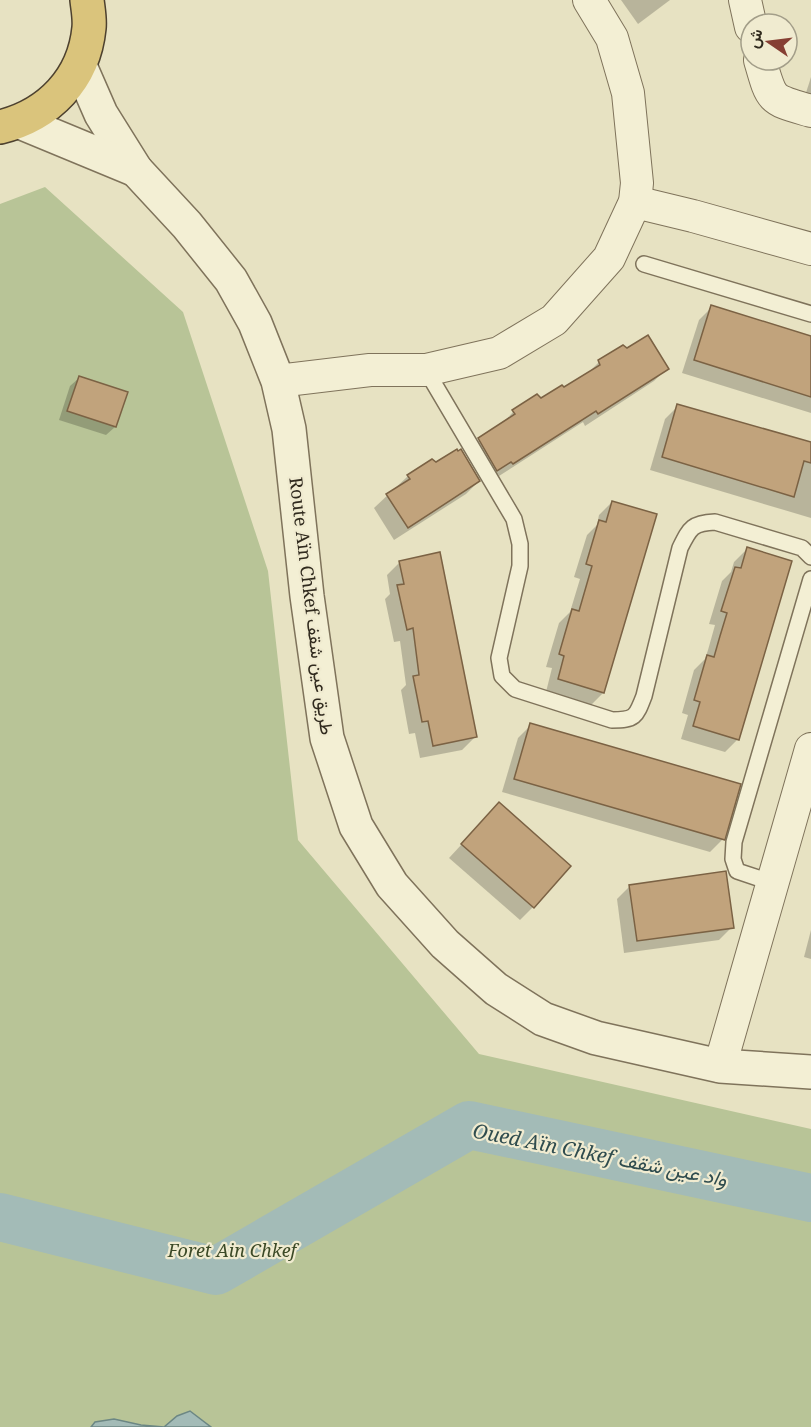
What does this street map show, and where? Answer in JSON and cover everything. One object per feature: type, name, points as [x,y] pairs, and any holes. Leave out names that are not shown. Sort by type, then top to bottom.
[{"type":"highway","points":[[10,124],[56,100],[80,66],[94,9]]},
{"type":"street","points":[[278,381],[370,370],[426,370],[499,353],[554,320],[609,258],[635,202],[637,183],[628,93],[612,38],[589,0]]},
{"type":"street","name":"Route Aïn Chkef طريق عين شقف","points":[[80,66],[101,114],[136,170],[187,225],[231,280],[255,323],[278,381],[289,429],[327,738],[356,826],[392,885],[445,944],[496,989],[543,1019],[596,1038],[720,1066],[811,1072]]},
{"type":"street","points":[[764,72],[771,94],[780,102],[811,111]]},
{"type":"street","name":"Route Aïn Chkef طريق عين شقف","points":[[10,124],[136,170]]},
{"type":"street","points":[[635,202],[811,249]]},
{"type":"street","points":[[720,1066],[811,749]]},
{"type":"lane","points":[[644,264],[811,314]]},
{"type":"lane","points":[[426,370],[513,519],[520,544],[520,566],[499,658],[502,676],[515,689],[612,720],[627,720],[638,712],[644,696],[680,548],[689,530],[700,523],[715,522],[802,548],[811,557]]},
{"type":"lane","points":[[773,883],[737,871],[733,859],[734,842],[811,579]]},
{"type":"green space","name":"Foret Ain Chkef","points":[[45,187],[183,312],[268,571],[298,840],[479,1054],[811,1129],[811,1427],[0,1427],[0,204]]},
{"type":"water","points":[[190,1411],[211,1427],[164,1427],[177,1416]]},
{"type":"water","points":[[114,1419],[164,1427],[91,1427],[95,1422]]},
{"type":"building","points":[[711,305],[811,336],[811,397],[694,360]]},
{"type":"building","points":[[648,335],[669,369],[598,414],[596,411],[513,464],[511,462],[497,471],[478,438],[515,414],[512,410],[537,394],[541,398],[562,385],[564,387],[600,365],[598,360],[623,345],[627,348]]},
{"type":"building","points":[[79,376],[128,392],[116,427],[67,411]]},
{"type":"building","points":[[677,404],[811,442],[811,463],[804,461],[794,497],[662,457]]},
{"type":"building","points":[[457,449],[458,451],[461,449],[480,481],[408,528],[386,494],[410,479],[407,475],[432,459],[436,462]]},
{"type":"building","points":[[612,501],[657,514],[604,693],[558,679],[564,656],[559,654],[572,609],[579,611],[592,566],[586,564],[599,520],[606,522]]},
{"type":"building","points":[[747,547],[792,561],[739,740],[693,726],[700,702],[694,700],[707,655],[714,657],[727,613],[721,611],[735,567],[741,568]]},
{"type":"building","points":[[440,552],[477,737],[433,746],[428,721],[422,722],[413,676],[419,675],[413,628],[407,630],[397,585],[404,584],[399,561]]},
{"type":"building","points":[[530,723],[741,784],[725,840],[514,779]]},
{"type":"building","points":[[499,802],[571,866],[534,908],[461,844]]},
{"type":"building","points":[[726,871],[734,928],[637,941],[629,885]]},
{"type":"waterway","name":"Oued Aïn Chkef واد عين شقف","points":[[0,1217],[216,1271],[469,1125],[811,1198]]}]
